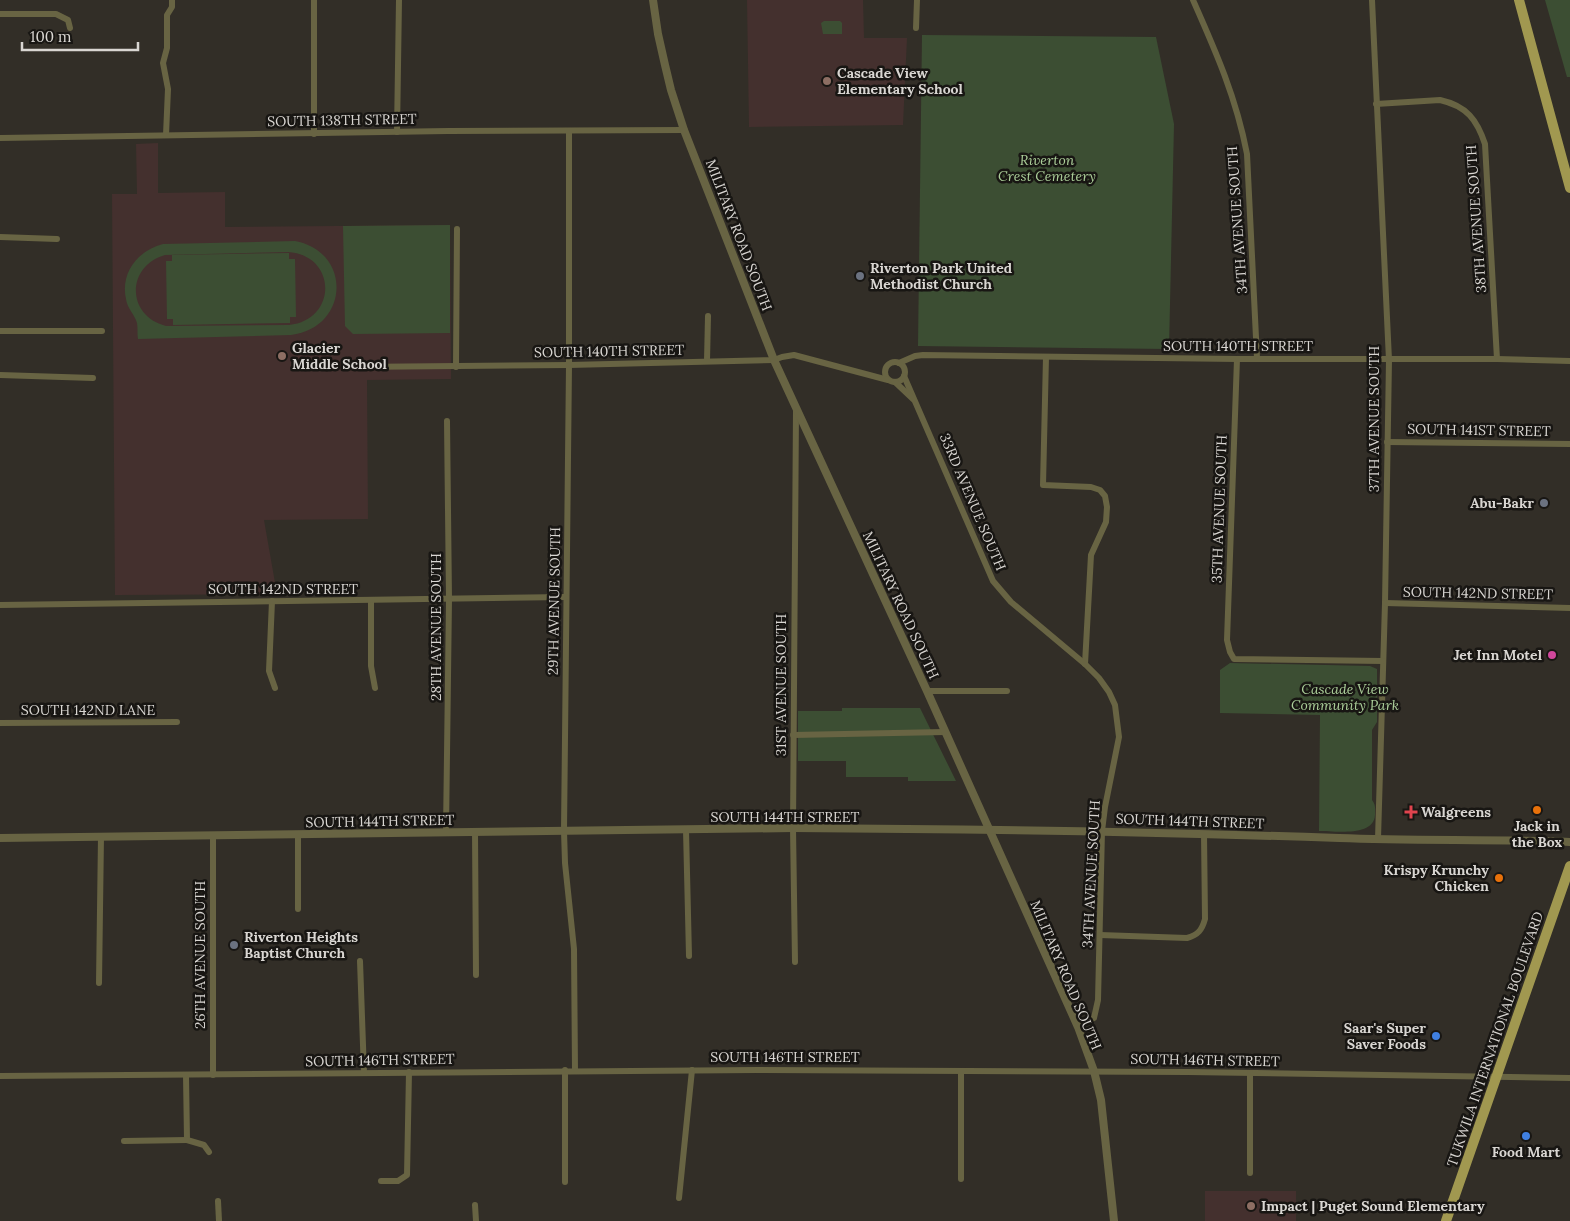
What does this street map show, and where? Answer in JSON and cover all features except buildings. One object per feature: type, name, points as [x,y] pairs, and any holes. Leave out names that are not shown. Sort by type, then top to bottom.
[{"type":"main road","points":[[1519,0],[1570,188]]},
{"type":"main road","name":"TUKWILA INTERNATIONAL BOULEVARD","points":[[1446,1221],[1570,866]]},
{"type":"street","points":[[166,135],[168,89],[163,63],[167,48],[167,15],[172,7],[172,0]]},
{"type":"street","points":[[314,0],[314,134]]},
{"type":"street","points":[[398,132],[399,0]]},
{"type":"street","name":"MILITARY ROAD SOUTH","points":[[653,0],[665,65],[684,130],[774,360],[927,691],[1078,1027],[1102,1100],[1114,1221]]},
{"type":"street","points":[[916,28],[917,0]]},
{"type":"street","name":"34TH AVENUE SOUTH","points":[[1193,0],[1228,83],[1242,128],[1246,154],[1257,358]]},
{"type":"street","name":"37TH AVENUE SOUTH","points":[[1372,0],[1389,360],[1385,604],[1378,839]]},
{"type":"street","points":[[0,14],[56,14],[68,20],[70,28]]},
{"type":"street","name":"38TH AVENUE SOUTH","points":[[1376,104],[1440,100],[1450,102],[1463,109],[1473,118],[1480,129],[1485,144],[1497,359]]},
{"type":"street","name":"SOUTH 138TH STREET","points":[[0,138],[684,130]]},
{"type":"street","name":"29TH AVENUE SOUTH","points":[[569,131],[569,365],[564,831],[565,863],[574,949],[575,1070]]},
{"type":"street","points":[[456,367],[457,229]]},
{"type":"street","points":[[0,237],[56,239]]},
{"type":"street","points":[[707,362],[708,316]]},
{"type":"street","points":[[0,331],[102,331]]},
{"type":"street","name":"SOUTH 140TH STREET","points":[[353,367],[707,362],[774,360],[782,356],[794,355],[864,372],[874,377],[888,380]]},
{"type":"street","name":"SOUTH 140TH STREET","points":[[901,366],[914,356],[923,355],[1570,361]]},
{"type":"street","points":[[1046,357],[1044,485],[1091,487],[1100,490],[1105,496],[1107,507],[1106,522],[1090,555],[1085,664]]},
{"type":"street","name":"35TH AVENUE SOUTH","points":[[1237,359],[1227,640],[1234,658],[1383,661]]},
{"type":"street","points":[[890,364],[901,366],[904,376],[901,380],[895,382],[888,380],[885,370],[890,364]]},
{"type":"street","name":"SOUTH 140TH STREET","points":[[864,372],[885,370]]},
{"type":"street","points":[[0,375],[93,378]]},
{"type":"street","name":"33RD AVENUE SOUTH","points":[[904,376],[993,581],[1011,602],[1085,664]]},
{"type":"street","name":"33RD AVENUE SOUTH","points":[[895,382],[916,402]]},
{"type":"street","name":"31ST AVENUE SOUTH","points":[[795,962],[793,735],[796,409]]},
{"type":"street","name":"28TH AVENUE SOUTH","points":[[446,832],[449,599],[447,421]]},
{"type":"street","name":"SOUTH 141ST STREET","points":[[1387,442],[1570,444]]},
{"type":"street","name":"SOUTH 142ND STREET","points":[[0,605],[566,597]]},
{"type":"street","points":[[272,601],[269,671],[275,688]]},
{"type":"street","points":[[371,601],[370,666],[375,688]]},
{"type":"street","name":"SOUTH 142ND STREET","points":[[1385,604],[1570,608]]},
{"type":"street","name":"34TH AVENUE SOUTH","points":[[1078,1027],[1094,1018],[1096,1012],[1104,807],[1119,738],[1115,705],[1099,678],[1085,664]]},
{"type":"street","points":[[927,691],[1007,691]]},
{"type":"street","name":"SOUTH 142ND LANE","points":[[0,723],[177,722]]},
{"type":"street","points":[[793,735],[945,732]]},
{"type":"street","name":"SOUTH 144TH STREET","points":[[0,838],[793,828],[1102,831],[1378,839],[1570,842]]},
{"type":"street","points":[[686,830],[689,956]]},
{"type":"street","points":[[475,832],[476,974]]},
{"type":"street","points":[[298,834],[298,909]]},
{"type":"street","points":[[1100,935],[1186,938],[1199,933],[1205,919],[1204,834]]},
{"type":"street","name":"26TH AVENUE SOUTH","points":[[213,835],[213,1075]]},
{"type":"street","points":[[99,983],[101,836]]},
{"type":"street","points":[[360,961],[364,1072]]},
{"type":"street","points":[[565,1070],[565,1182]]},
{"type":"street","points":[[679,1198],[692,1070]]},
{"type":"street","name":"SOUTH 146TH STREET","points":[[0,1076],[692,1070],[1250,1073],[1570,1078]]},
{"type":"street","points":[[961,1071],[961,1178]]},
{"type":"street","points":[[381,1181],[398,1181],[407,1175],[410,1072]]},
{"type":"street","points":[[1250,1073],[1250,1173]]},
{"type":"street","points":[[186,1075],[187,1140]]},
{"type":"street","points":[[124,1141],[187,1140],[204,1145],[209,1152]]},
{"type":"street","points":[[218,1202],[219,1221]]},
{"type":"street","points":[[476,1205],[476,1221]]},
{"type":"shaded area","name":"Cascade View Elementary School","points":[[747,0],[863,0],[864,38],[907,38],[903,125],[749,127]]},
{"type":"shaded area","name":"Glacier Middle School","points":[[158,143],[158,193],[225,192],[225,227],[450,225],[451,379],[367,380],[368,519],[264,520],[277,594],[115,595],[112,194],[137,194],[136,144]]},
{"type":"shaded area","name":"Impact | Puget Sound Elementary","points":[[1205,1191],[1296,1191],[1296,1221],[1205,1221]]},
{"type":"green space","points":[[1545,0],[1570,0],[1570,77],[1567,77]]},
{"type":"green space","points":[[824,21],[840,21],[842,23],[842,34],[823,34],[821,23]]},
{"type":"green space","name":"Riverton Crest Cemetery","points":[[922,35],[1156,37],[1174,124],[1169,349],[918,346]]},
{"type":"green space","points":[[450,225],[450,333],[353,334],[345,326],[343,226]]},
{"type":"green space","points":[[295,241],[314,248],[327,259],[335,274],[336,289],[333,305],[324,319],[310,329],[291,335],[138,339],[137,323],[126,299],[126,280],[129,271],[139,257],[146,251],[163,244]],"holes":[[[288,252],[304,256],[316,264],[323,275],[325,288],[323,300],[316,312],[305,321],[289,325],[166,326],[153,321],[143,312],[138,302],[136,291],[143,269],[152,261],[165,255]]]},
{"type":"green space","points":[[289,253],[289,259],[295,259],[296,317],[290,317],[290,323],[173,325],[173,319],[167,319],[166,261],[172,261],[172,255]]},
{"type":"green space","name":"Cascade View Community Park","points":[[1230,663],[1370,666],[1377,669],[1377,722],[1372,730],[1372,800],[1375,805],[1375,815],[1373,822],[1368,827],[1361,830],[1343,832],[1319,831],[1320,715],[1220,713],[1220,670]]},
{"type":"green space","points":[[842,708],[920,708],[956,781],[908,781],[908,777],[846,777],[846,761],[798,761],[798,711],[842,711]]},
{"type":"place","name":"Cascade View Elementary School","points":[[827,81]]},
{"type":"place","name":"Riverton Park United Methodist Church","points":[[860,276]]},
{"type":"place","name":"Glacier Middle School","points":[[282,356]]},
{"type":"place","name":"Abu-Bakr","points":[[1544,503]]},
{"type":"place","name":"Jet Inn Motel","points":[[1552,655]]},
{"type":"place","name":"Jack in the Box","points":[[1537,810]]},
{"type":"place","name":"Walgreens","points":[[1411,812]]},
{"type":"place","name":"Krispy Krunchy Chicken","points":[[1499,878]]},
{"type":"place","name":"Riverton Heights Baptist Church","points":[[234,945]]},
{"type":"place","name":"Saar's Super Saver Foods","points":[[1436,1036]]},
{"type":"place","name":"Food Mart","points":[[1526,1136]]},
{"type":"place","name":"Impact | Puget Sound Elementary","points":[[1251,1206]]}]
